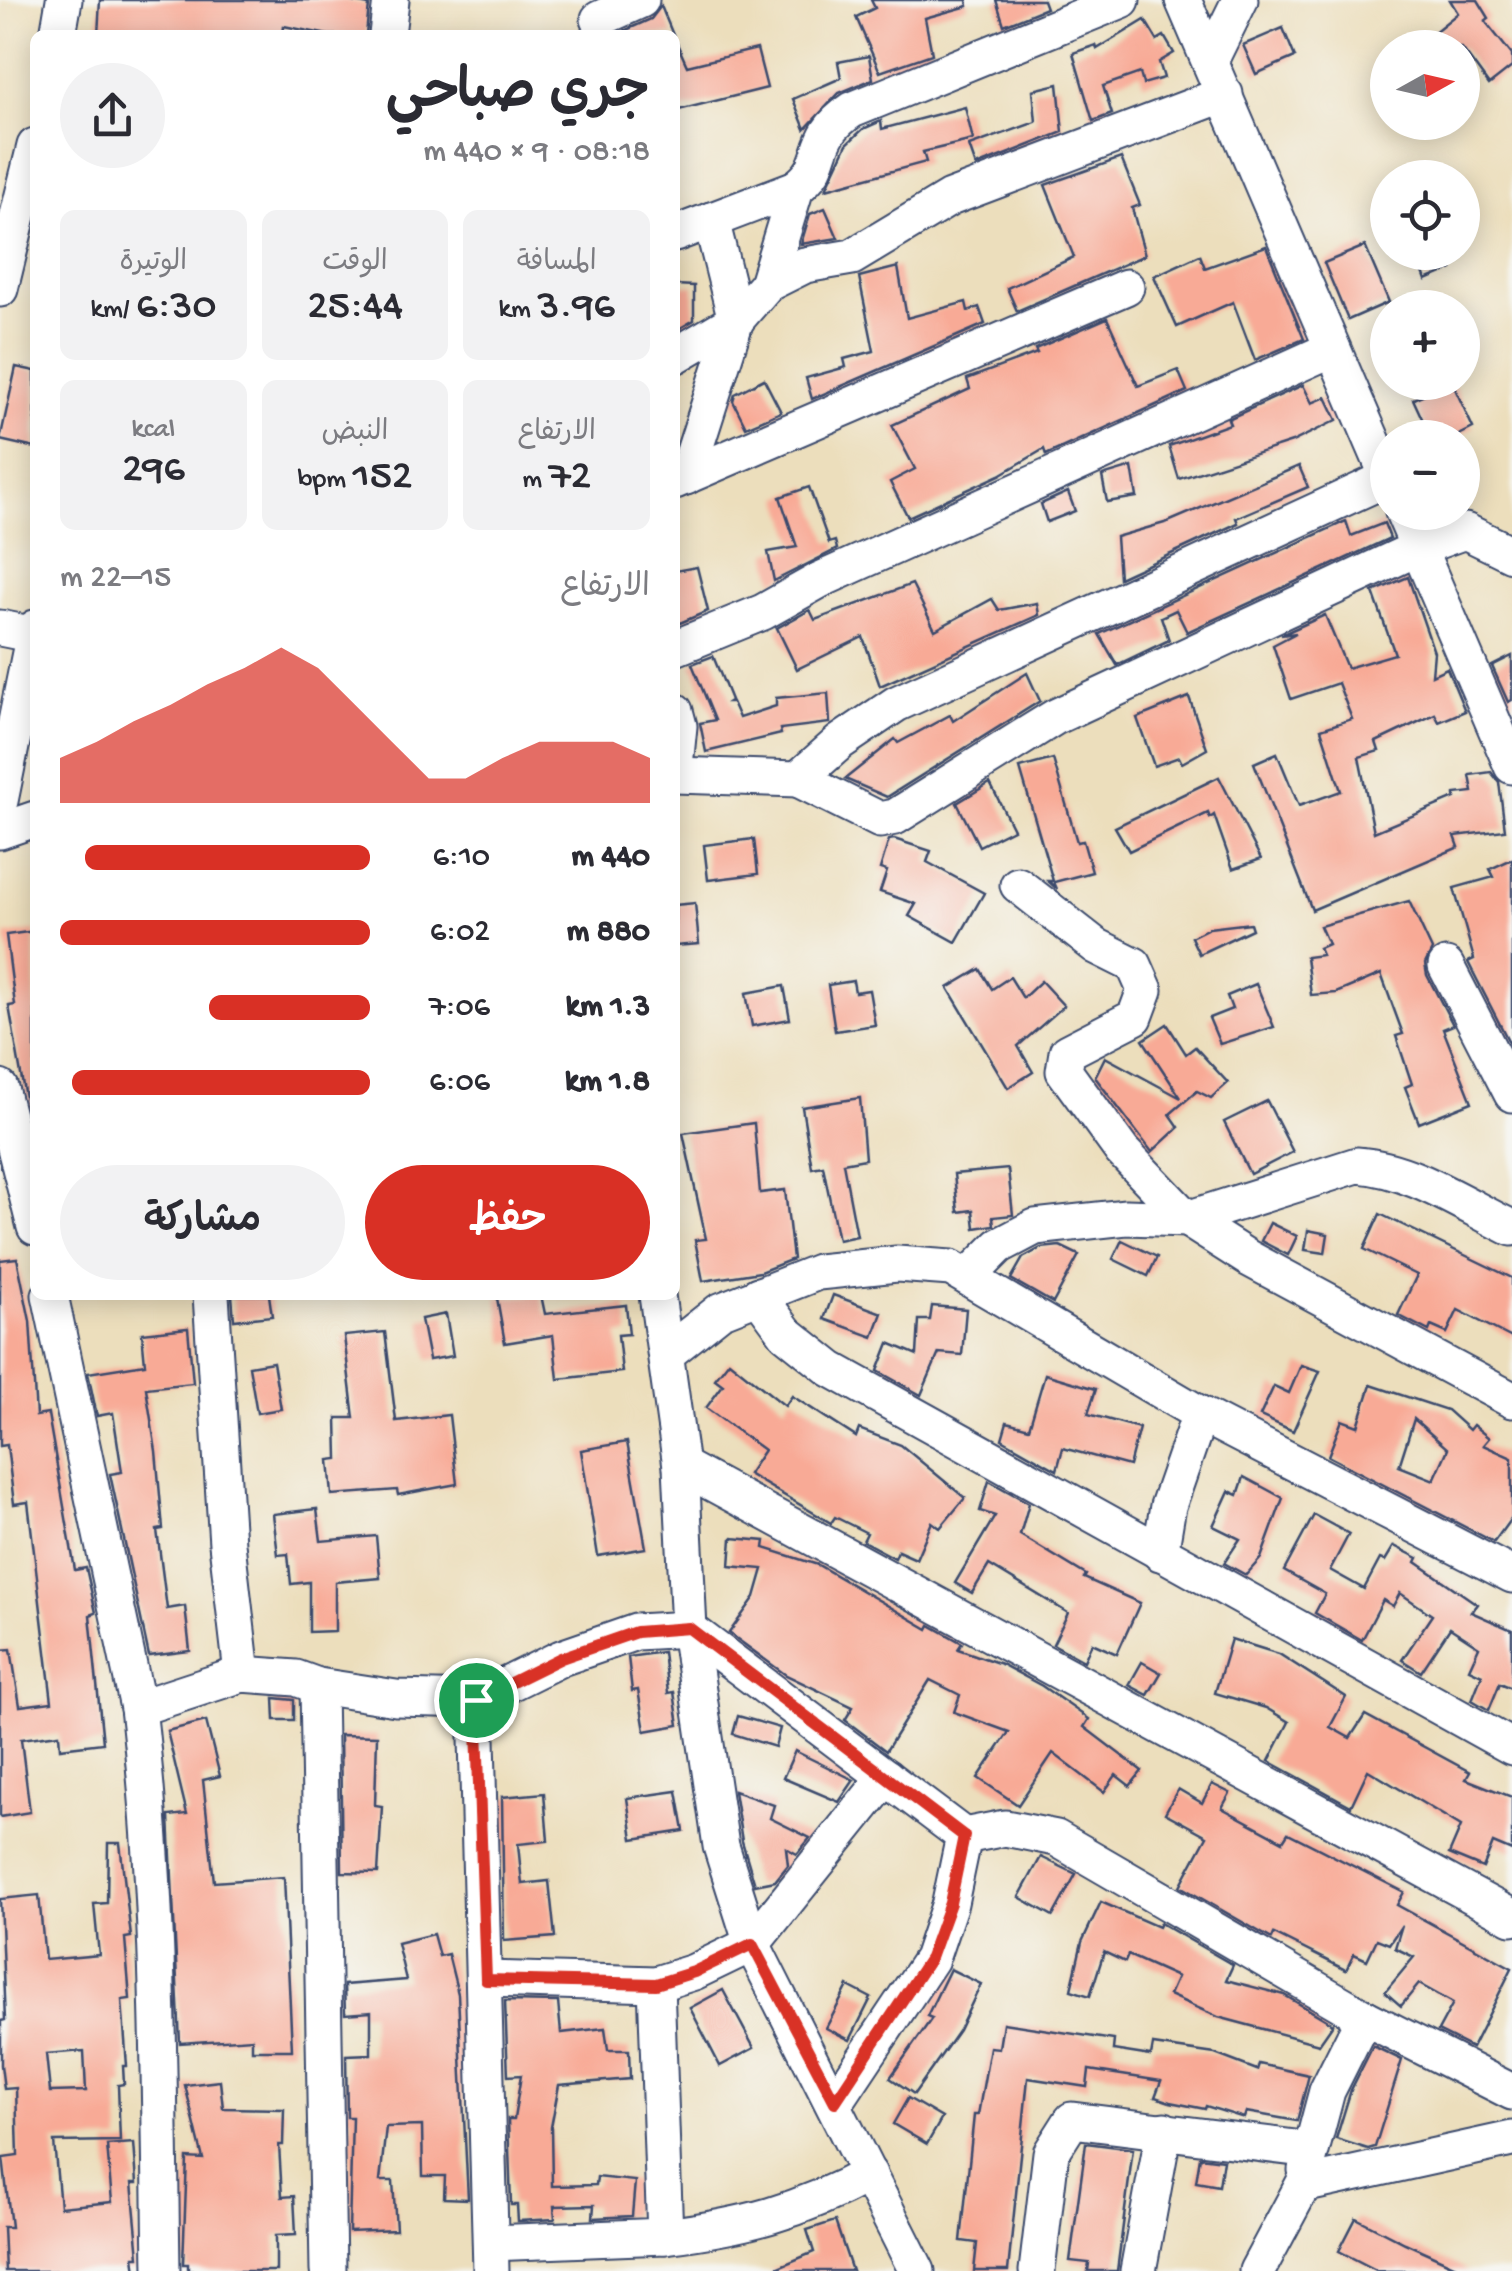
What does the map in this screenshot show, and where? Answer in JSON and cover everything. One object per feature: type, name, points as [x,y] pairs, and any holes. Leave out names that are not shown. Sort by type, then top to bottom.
[{"type":"street","points":[[59,30],[64,0]]},
{"type":"street","points":[[388,30],[391,0]]},
{"type":"street","points":[[597,18],[641,0]]},
{"type":"street","points":[[680,232],[796,188],[811,177],[829,126],[852,110],[1122,0]]},
{"type":"street","points":[[1184,0],[1370,436]]},
{"type":"street","points":[[1211,59],[1240,0]]},
{"type":"street","points":[[680,353],[736,320],[767,284],[806,265],[870,249],[950,198],[1225,94]]},
{"type":"street","points":[[0,289],[30,166]]},
{"type":"street","points":[[767,284],[796,188]]},
{"type":"street","points":[[680,479],[736,320],[711,220]]},
{"type":"street","points":[[680,479],[1126,287]]},
{"type":"street","points":[[680,646],[763,612],[820,580],[1332,348]]},
{"type":"street","points":[[798,779],[840,742],[896,704],[1370,485]]},
{"type":"street","points":[[1410,530],[1512,766]]},
{"type":"street","points":[[680,775],[798,779],[880,820],[895,817],[1055,717],[1418,548],[1465,532],[1512,554]]},
{"type":"street","points":[[0,801],[26,632]]},
{"type":"street","points":[[0,831],[30,821]]},
{"type":"street","points":[[1018,885],[1096,946],[1134,965],[1142,976],[1145,990],[1135,1018],[1068,1052],[1064,1072],[1122,1150],[1187,1219],[1248,1258],[1512,1400]]},
{"type":"street","points":[[1446,966],[1512,1094]]},
{"type":"street","points":[[0,1088],[30,1207]]},
{"type":"street","points":[[968,1276],[999,1246],[1035,1227],[1126,1217],[1187,1219],[1357,1165],[1378,1166],[1404,1176],[1512,1228]]},
{"type":"street","points":[[666,1354],[720,1310],[818,1272],[897,1264],[940,1266],[968,1276],[1200,1414],[1512,1576]]},
{"type":"street","points":[[758,1295],[786,1332],[831,1369],[1512,1746]]},
{"type":"street","points":[[51,1300],[138,1708],[156,1887],[162,2271]]},
{"type":"street","points":[[211,1300],[227,1544],[242,1674]]},
{"type":"street","points":[[658,1300],[681,1466],[689,1628],[722,1846],[752,1944],[917,2271]]},
{"type":"street","points":[[1160,1553],[1168,1506],[1200,1414]]},
{"type":"street","points":[[681,1466],[1512,1916]]},
{"type":"street","points":[[138,1708],[242,1674],[296,1678],[318,1686],[396,1698],[476,1700],[561,1658],[636,1632],[689,1628],[964,1836],[1005,1828],[1056,1838],[1364,2018],[1512,2092]]},
{"type":"street","points":[[318,1686],[328,2271]]},
{"type":"street","points":[[476,1700],[491,2257],[765,2220],[816,2202],[870,2174]]},
{"type":"street","points":[[486,1980],[656,1984],[694,1972],[752,1944],[886,1777]]},
{"type":"street","points":[[835,2102],[930,1958],[950,1903],[964,1836]]},
{"type":"street","points":[[656,1984],[665,2236]]},
{"type":"street","points":[[1257,2271],[1302,2184],[1326,2091],[1364,2018]]},
{"type":"street","points":[[1037,2271],[1051,2153],[1062,2130],[1072,2120],[1312,2150]]},
{"type":"street","points":[[1138,2271],[1164,2130]]},
{"type":"street","points":[[1302,2184],[1512,2139]]},
{"type":"building","points":[[100,0],[343,0],[369,5],[366,30],[304,30],[284,26],[284,30],[98,30]]},
{"type":"building","points":[[871,0],[967,0],[968,6],[925,18],[932,54],[880,72],[856,17],[875,8]]},
{"type":"building","points":[[996,0],[1043,0],[1046,8],[1004,25]]},
{"type":"building","points":[[1450,0],[1478,0],[1489,18],[1485,21],[1512,55],[1512,67],[1489,85],[1480,73],[1480,30],[1437,30],[1458,13]]},
{"type":"building","points":[[661,6],[671,30],[626,30],[651,19]]},
{"type":"building","points":[[1145,20],[1157,40],[1164,36],[1174,53],[1159,62],[1164,78],[1143,84],[1140,73],[1103,86],[1112,114],[1093,121],[1073,53],[1096,45],[1097,49]]},
{"type":"building","points":[[1283,28],[1295,57],[1256,74],[1243,45]]},
{"type":"building","points":[[757,49],[767,88],[680,110],[680,50],[687,66]]},
{"type":"building","points":[[869,56],[873,79],[839,93],[805,129],[793,99],[841,78],[838,62]]},
{"type":"building","points":[[1058,84],[1063,132],[976,166],[969,146],[1036,122],[1033,90]]},
{"type":"building","points":[[965,107],[973,140],[923,152],[926,162],[826,189],[847,144],[863,129],[881,121],[882,129]]},
{"type":"building","points":[[1121,158],[1140,205],[1132,208],[1145,255],[1017,311],[1007,288],[1074,257],[1045,185]]},
{"type":"building","points":[[825,208],[838,238],[801,244],[810,214]]},
{"type":"building","points":[[1266,246],[1304,339],[1255,360],[1233,302],[1177,327],[1154,276],[1200,255],[1205,268]]},
{"type":"building","points":[[1365,246],[1370,270],[1375,270],[1384,290],[1370,290],[1370,310],[1348,320],[1324,263]]},
{"type":"building","points":[[898,267],[907,318],[966,302],[968,311],[979,307],[985,324],[812,399],[806,378],[846,367],[844,359],[874,351],[859,277]]},
{"type":"building","points":[[1422,270],[1450,270],[1426,280]]},
{"type":"building","points":[[680,285],[694,286],[694,320],[680,328]]},
{"type":"building","points":[[1107,318],[1138,386],[1178,370],[1187,391],[1046,455],[1044,449],[1000,475],[908,517],[890,482],[915,469],[892,425],[970,389],[967,379],[1037,353],[1035,349]]},
{"type":"building","points":[[16,367],[30,370],[30,447],[0,440]]},
{"type":"building","points":[[764,379],[781,412],[746,427],[733,401],[735,394]]},
{"type":"building","points":[[1303,385],[1312,403],[1326,397],[1337,420],[1292,442],[1179,479],[1169,446],[1230,424],[1228,419]]},
{"type":"building","points":[[1413,400],[1460,400],[1469,420],[1423,420]]},
{"type":"building","points":[[1299,466],[1308,487],[1236,518],[1238,523],[1119,578],[1116,537],[1168,522]]},
{"type":"building","points":[[1132,467],[1137,497],[1107,502],[1102,476]]},
{"type":"building","points":[[809,487],[829,543],[835,541],[837,549],[774,581],[768,552],[797,547],[780,497]]},
{"type":"building","points":[[1068,492],[1075,511],[1047,522],[1041,504]]},
{"type":"building","points":[[1346,521],[1351,536],[1370,529],[1387,530],[1390,538],[1187,632],[1176,610],[1161,617],[1169,640],[1117,665],[1099,634]]},
{"type":"building","points":[[697,567],[708,611],[680,623],[680,570]]},
{"type":"building","points":[[1408,577],[1434,652],[1432,675],[1447,668],[1465,711],[1439,722],[1435,714],[1376,742],[1379,751],[1359,757],[1374,832],[1455,798],[1455,794],[1473,792],[1470,775],[1491,772],[1499,782],[1505,830],[1455,836],[1459,847],[1312,910],[1254,763],[1277,753],[1299,806],[1341,791],[1321,729],[1352,719],[1338,683],[1291,699],[1273,645],[1296,633],[1281,635],[1325,615],[1347,668],[1395,654],[1373,592]]},
{"type":"building","points":[[912,584],[935,630],[992,599],[999,610],[1037,603],[1039,615],[880,686],[863,637],[797,669],[777,628],[810,610],[815,620]]},
{"type":"building","points":[[713,656],[731,700],[728,702],[732,702],[739,718],[776,706],[776,698],[828,693],[830,723],[780,729],[781,734],[706,752],[700,723],[715,720],[692,664]]},
{"type":"building","points":[[1512,656],[1512,700],[1508,702],[1492,666]]},
{"type":"building","points":[[1027,673],[1040,701],[887,797],[845,779],[895,739],[898,743],[950,715],[953,721]]},
{"type":"building","points":[[1189,697],[1207,749],[1182,763],[1179,757],[1154,766],[1137,718]]},
{"type":"building","points":[[1053,759],[1077,842],[1083,841],[1092,872],[1054,882],[1057,889],[1048,881],[1053,881],[1020,768]]},
{"type":"building","points":[[1219,777],[1261,859],[1233,869],[1214,815],[1210,818],[1208,813],[1129,851],[1115,827]]},
{"type":"building","points":[[990,783],[1013,829],[979,846],[957,803]]},
{"type":"building","points":[[754,839],[758,874],[708,880],[704,845]]},
{"type":"building","points":[[889,840],[931,851],[927,862],[984,893],[956,942],[909,916],[916,904],[880,892],[887,871],[880,869]]},
{"type":"building","points":[[1512,859],[1512,1048],[1468,962],[1474,959],[1454,888],[1494,877],[1490,869]]},
{"type":"building","points":[[1409,901],[1432,950],[1425,964],[1427,975],[1453,1025],[1443,1029],[1472,1102],[1419,1123],[1405,1087],[1412,1084],[1396,1036],[1403,1034],[1381,974],[1336,993],[1311,995],[1306,957],[1322,955],[1319,948],[1328,944],[1320,926]]},
{"type":"building","points":[[695,903],[699,944],[680,946],[680,904]]},
{"type":"building","points":[[1250,923],[1252,929],[1199,954],[1191,937],[1209,928]]},
{"type":"building","points":[[30,932],[30,1109],[27,1109],[9,1006],[15,1005],[6,935]]},
{"type":"building","points":[[980,969],[992,989],[1010,977],[1023,998],[1041,981],[1064,1006],[1018,1046],[1033,1072],[1008,1088],[948,988]]},
{"type":"building","points":[[853,981],[855,992],[869,990],[875,1025],[835,1031],[828,985]]},
{"type":"building","points":[[1256,984],[1274,1027],[1220,1044],[1209,1018],[1232,1009],[1227,996]]},
{"type":"building","points":[[784,986],[790,1019],[752,1026],[746,993]]},
{"type":"building","points":[[1167,1024],[1186,1054],[1195,1047],[1228,1083],[1211,1098],[1197,1091],[1170,1114],[1179,1127],[1152,1152],[1095,1077],[1105,1057],[1181,1098],[1143,1040]]},
{"type":"building","points":[[860,1098],[865,1159],[843,1163],[857,1236],[838,1240],[823,1166],[812,1168],[802,1107]]},
{"type":"building","points":[[1267,1101],[1293,1152],[1250,1174],[1224,1122]]},
{"type":"building","points":[[754,1123],[760,1193],[785,1190],[793,1259],[760,1272],[703,1281],[695,1240],[706,1239],[683,1133]]},
{"type":"building","points":[[1008,1169],[1013,1215],[993,1217],[994,1225],[975,1228],[973,1210],[958,1212],[954,1174]]},
{"type":"building","points":[[1380,1214],[1512,1278],[1512,1338],[1458,1310],[1447,1333],[1431,1326],[1429,1331],[1398,1315],[1417,1275],[1364,1249]]},
{"type":"building","points":[[1270,1223],[1297,1236],[1288,1255],[1261,1241]]},
{"type":"building","points":[[1308,1230],[1328,1234],[1325,1253],[1305,1250]]},
{"type":"building","points":[[1122,1240],[1157,1257],[1148,1276],[1113,1259]]},
{"type":"building","points":[[1060,1246],[1079,1255],[1053,1303],[1011,1279],[1023,1258],[1041,1248]]},
{"type":"building","points":[[17,1258],[30,1321],[36,1416],[48,1414],[75,1570],[86,1568],[96,1613],[90,1615],[103,1743],[60,1748],[59,1734],[21,1739],[30,1812],[0,1817],[0,1650],[11,1649],[20,1706],[52,1702],[28,1502],[14,1504],[7,1445],[0,1446],[0,1260]]},
{"type":"building","points":[[833,1295],[882,1313],[873,1337],[824,1319]]},
{"type":"building","points":[[232,1300],[270,1300],[272,1316],[234,1320]]},
{"type":"building","points":[[497,1300],[542,1300],[545,1314],[626,1305],[629,1334],[618,1335],[622,1372],[558,1379],[553,1335],[505,1343]]},
{"type":"building","points":[[932,1306],[966,1309],[962,1355],[939,1353],[921,1395],[878,1371],[889,1343],[917,1355],[919,1320],[930,1320]]},
{"type":"building","points":[[446,1314],[453,1356],[429,1360],[421,1319]]},
{"type":"building","points":[[188,1328],[193,1383],[146,1388],[156,1451],[163,1529],[157,1530],[167,1609],[185,1606],[190,1651],[149,1656],[110,1474],[122,1472],[113,1413],[97,1416],[88,1373],[145,1364],[142,1333]]},
{"type":"building","points":[[385,1332],[396,1421],[449,1415],[457,1484],[398,1495],[397,1490],[332,1495],[329,1460],[338,1459],[337,1418],[354,1418],[344,1336]]},
{"type":"building","points":[[729,1361],[785,1406],[792,1396],[856,1437],[859,1429],[901,1445],[965,1498],[940,1528],[932,1522],[916,1559],[898,1551],[895,1558],[863,1541],[867,1533],[835,1517],[831,1523],[748,1474],[764,1450],[706,1408],[723,1385],[715,1379]]},
{"type":"building","points":[[273,1362],[281,1409],[257,1413],[249,1366]]},
{"type":"building","points":[[1301,1365],[1320,1371],[1293,1431],[1260,1416],[1274,1386],[1289,1393]]},
{"type":"building","points":[[1045,1374],[1096,1389],[1088,1414],[1139,1428],[1129,1466],[1063,1448],[1057,1470],[1002,1439],[1007,1422],[1029,1428]]},
{"type":"building","points":[[1371,1385],[1447,1410],[1469,1430],[1473,1425],[1489,1438],[1483,1445],[1512,1458],[1512,1517],[1494,1542],[1328,1456],[1342,1420],[1358,1426]],"holes":[[[1414,1419],[1448,1449],[1434,1480],[1399,1466]]]},
{"type":"building","points":[[627,1442],[646,1548],[598,1556],[581,1450]]},
{"type":"building","points":[[1244,1477],[1283,1498],[1261,1558],[1246,1575],[1224,1563],[1240,1539],[1213,1526],[1229,1491],[1238,1495]]},
{"type":"building","points":[[989,1481],[1029,1503],[1020,1535],[1086,1575],[1084,1578],[1140,1603],[1117,1654],[1092,1643],[1084,1661],[1053,1644],[1068,1613],[989,1565],[972,1593],[955,1583],[995,1516],[980,1511]]},
{"type":"building","points":[[317,1509],[321,1541],[376,1536],[380,1578],[335,1582],[335,1631],[309,1632],[309,1582],[291,1584],[288,1554],[278,1555],[273,1514]]},
{"type":"building","points":[[1314,1515],[1349,1534],[1330,1570],[1364,1589],[1380,1559],[1385,1561],[1394,1546],[1418,1558],[1416,1562],[1477,1604],[1471,1612],[1512,1630],[1512,1688],[1500,1683],[1489,1710],[1472,1700],[1482,1675],[1469,1669],[1479,1647],[1450,1628],[1421,1672],[1402,1660],[1432,1615],[1400,1593],[1393,1606],[1383,1600],[1362,1640],[1315,1613],[1325,1594],[1284,1571]]},
{"type":"building","points":[[732,1538],[765,1541],[764,1548],[818,1565],[928,1629],[930,1625],[962,1643],[958,1649],[1001,1664],[1042,1686],[1089,1719],[1084,1727],[1142,1771],[1130,1786],[1116,1775],[1104,1792],[1053,1753],[1018,1805],[978,1778],[1009,1732],[954,1712],[960,1695],[930,1680],[886,1751],[845,1720],[853,1707],[786,1675],[729,1633],[755,1597],[763,1569],[730,1566]]},
{"type":"building","points":[[1231,1639],[1279,1654],[1346,1697],[1330,1727],[1350,1738],[1365,1715],[1470,1772],[1466,1779],[1512,1797],[1512,1851],[1493,1843],[1483,1868],[1449,1854],[1461,1826],[1368,1770],[1351,1806],[1269,1761],[1289,1722],[1266,1708],[1215,1693]]},
{"type":"building","points":[[663,1652],[668,1693],[674,1692],[679,1725],[645,1731],[638,1690],[632,1691],[628,1657]]},
{"type":"building","points":[[1142,1662],[1161,1673],[1148,1695],[1129,1685]]},
{"type":"building","points":[[274,1698],[294,1700],[294,1720],[275,1720]]},
{"type":"building","points":[[738,1716],[780,1728],[775,1747],[733,1734]]},
{"type":"building","points":[[206,1721],[220,1776],[203,1780],[214,1882],[284,1877],[292,2050],[252,2050],[252,2038],[180,2043],[169,1816],[187,1814],[167,1731]]},
{"type":"building","points":[[340,1735],[377,1736],[375,1805],[382,1806],[378,1873],[342,1872]]},
{"type":"building","points":[[795,1751],[854,1780],[839,1802],[783,1778]]},
{"type":"building","points":[[1212,1784],[1230,1793],[1222,1808],[1283,1841],[1288,1833],[1404,1892],[1397,1905],[1512,1968],[1472,2048],[1438,2031],[1453,2003],[1419,1984],[1401,2006],[1385,1992],[1414,1957],[1395,1948],[1402,1925],[1389,1944],[1377,1939],[1367,1960],[1354,1954],[1346,1970],[1274,1934],[1272,1939],[1180,1886],[1207,1836],[1165,1813],[1178,1789],[1202,1803]]},
{"type":"building","points":[[677,1791],[684,1831],[633,1839],[627,1798]]},
{"type":"building","points":[[734,1791],[774,1805],[770,1818],[810,1838],[797,1854],[786,1848],[788,1865],[775,1881],[755,1885],[742,1841]]},
{"type":"building","points":[[544,1793],[548,1841],[518,1844],[522,1884],[549,1881],[555,1937],[504,1941],[502,1797]]},
{"type":"building","points":[[108,1843],[120,1843],[131,1937],[125,1938],[130,1999],[122,2000],[127,2066],[123,2066],[124,2084],[118,2085],[120,2141],[54,2142],[60,2207],[112,2202],[107,2145],[134,2143],[137,2183],[132,2183],[139,2257],[134,2257],[136,2271],[5,2271],[3,2227],[11,2227],[3,2158],[18,2156],[16,2088],[4,2089],[1,2065],[1,2021],[5,2020],[0,1899],[39,1895],[45,1960],[99,1955],[94,1904],[107,1903]],"holes":[[[84,2051],[86,2091],[50,2092],[46,2054]]]},
{"type":"building","points":[[1041,1857],[1076,1874],[1053,1916],[1019,1897]]},
{"type":"building","points":[[1101,1902],[1158,1927],[1160,1923],[1233,1965],[1226,1980],[1284,1995],[1333,2024],[1319,2044],[1218,2017],[1169,1995],[1177,1977],[1128,1955],[1125,1962],[1104,1952],[1090,1996],[1071,1990],[1082,1942]]},
{"type":"building","points":[[433,1934],[439,1956],[448,1954],[458,1994],[468,2199],[444,2198],[445,2176],[423,2176],[422,2126],[386,2127],[380,2181],[393,2181],[396,2230],[349,2232],[352,2117],[347,2117],[346,2055],[371,2054],[371,2012],[345,2014],[344,1985],[406,1980],[397,1943]]},
{"type":"building","points":[[950,1969],[981,1984],[959,2030],[914,2094],[890,2078],[932,2018],[927,2016]]},
{"type":"building","points":[[848,1986],[871,1998],[850,2040],[826,2028]]},
{"type":"building","points":[[723,1990],[754,2048],[720,2066],[690,2008]]},
{"type":"building","points":[[505,2001],[558,2002],[561,2033],[605,2028],[608,2050],[629,2050],[630,2079],[559,2085],[551,2127],[552,2186],[596,2185],[597,2177],[635,2181],[632,2216],[593,2218],[594,2205],[554,2206],[555,2219],[518,2221],[517,2205],[511,2205],[508,2119],[514,2119],[521,2075],[508,2076]]},
{"type":"building","points":[[1003,2023],[1114,2040],[1113,2050],[1151,2056],[1153,2045],[1215,2054],[1257,2070],[1259,2064],[1309,2075],[1297,2121],[1246,2112],[1244,2118],[1206,2106],[1205,2109],[1170,2102],[1155,2097],[1161,2081],[1089,2070],[1087,2087],[1028,2078],[1008,2271],[974,2271],[977,2243],[961,2241],[974,2115],[978,2115],[990,2047],[999,2048]]},
{"type":"building","points":[[1373,2046],[1402,2060],[1375,2147],[1368,2149],[1336,2139],[1351,2090]]},
{"type":"building","points":[[220,2081],[223,2108],[284,2109],[283,2145],[279,2145],[282,2197],[294,2196],[296,2234],[276,2235],[276,2271],[188,2271],[188,2264],[183,2264],[187,2158],[203,2159],[185,2085]]},
{"type":"building","points":[[908,2098],[942,2118],[927,2144],[893,2124]]},
{"type":"building","points":[[1086,2143],[1133,2149],[1117,2271],[1088,2271],[1089,2263],[1070,2261]]},
{"type":"building","points":[[1200,2157],[1223,2160],[1219,2186],[1196,2182]]},
{"type":"building","points":[[1356,2218],[1467,2271],[1378,2271],[1339,2251]]},
{"type":"building","points":[[835,2221],[852,2271],[769,2271],[814,2252],[807,2230]]},
{"type":"route","points":[[689,1628],[964,1836],[950,1903],[930,1958],[835,2102],[752,1944],[694,1972],[656,1984],[486,1980],[476,1700],[561,1658],[636,1632],[689,1628]]}]
